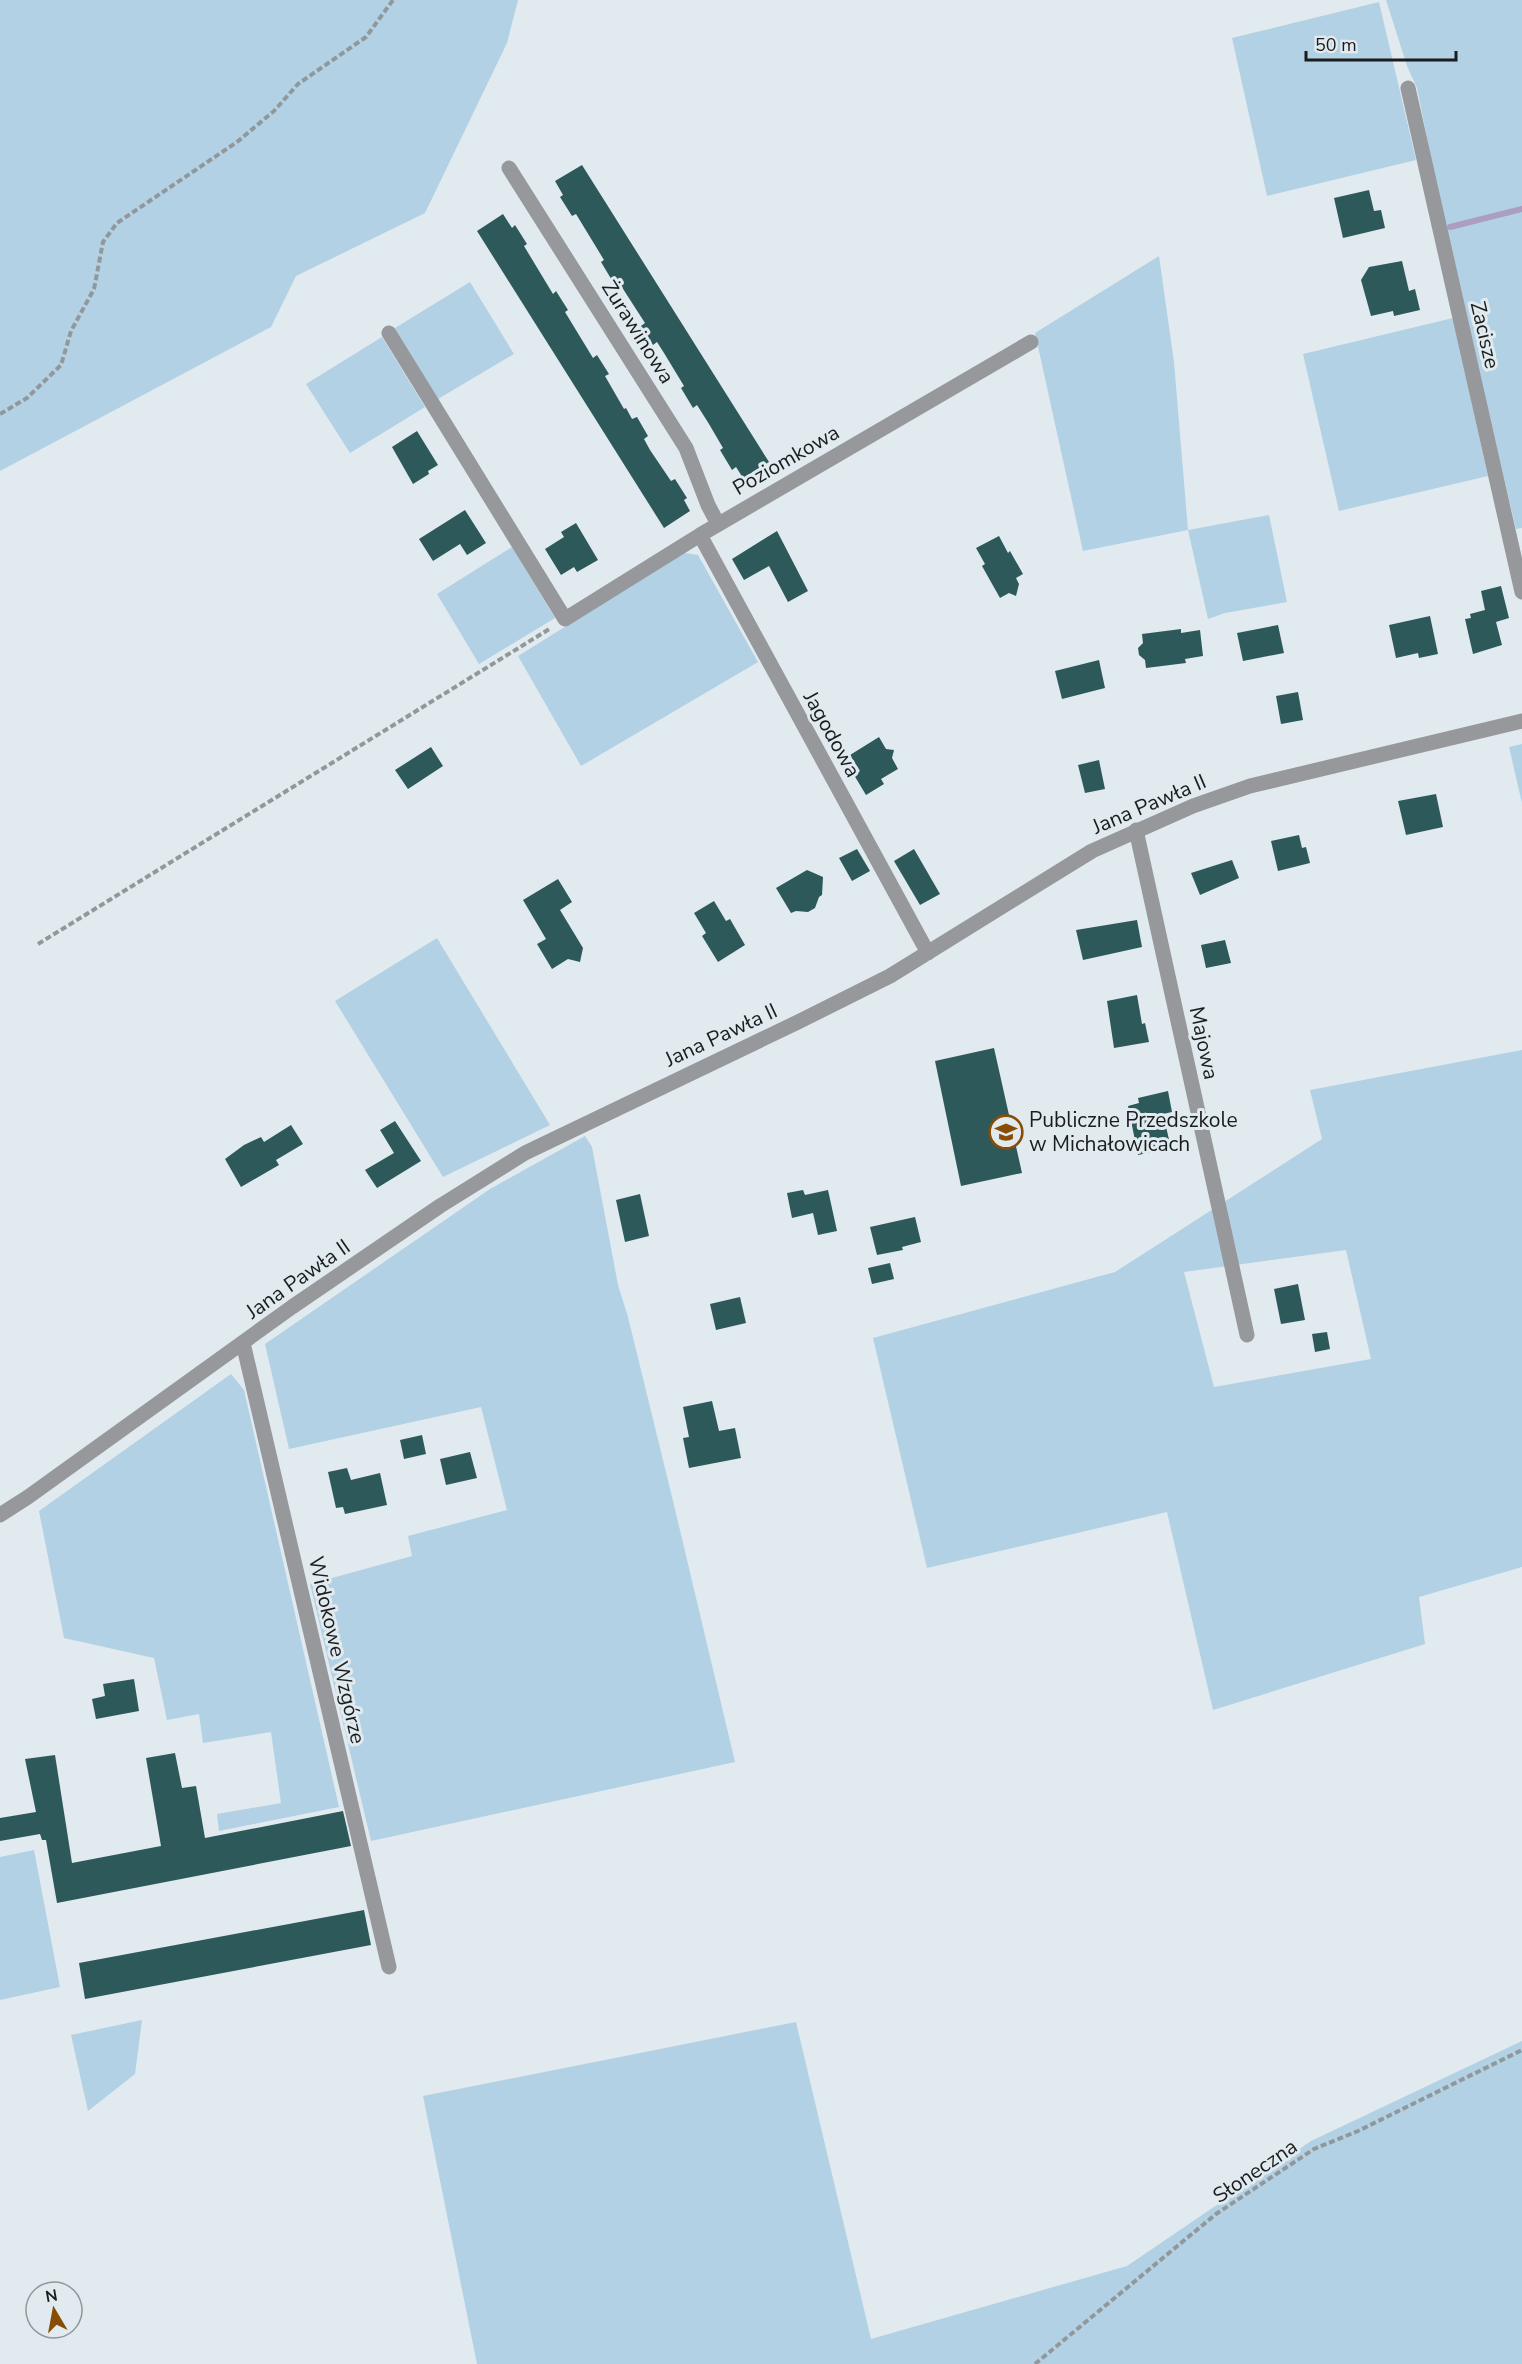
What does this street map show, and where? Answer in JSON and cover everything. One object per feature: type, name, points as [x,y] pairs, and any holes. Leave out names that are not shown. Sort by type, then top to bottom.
[{"type":"street","name":"Zacisze","points":[[1408,88],[1522,592]]},
{"type":"street","name":"Żurawinowa","points":[[509,168],[686,448],[708,505],[718,524]]},
{"type":"street","points":[[389,333],[565,619]]},
{"type":"street","name":"Poziomkowa","points":[[565,619],[718,524],[1031,342]]},
{"type":"street","name":"Jagodowa","points":[[700,535],[928,953]]},
{"type":"street","name":"Jana Pawła II","points":[[0,1515],[292,1307],[440,1206],[525,1153],[890,976],[1092,851],[1193,806],[1250,786],[1522,721]]},
{"type":"street","name":"Majowa","points":[[1136,830],[1247,1335]]},
{"type":"street","name":"Widokowe Wzgórze","points":[[243,1343],[389,1967]]},
{"type":"path","points":[[0,414],[27,398],[61,365],[71,331],[94,289],[103,242],[117,223],[237,142],[274,111],[298,84],[366,37],[393,0]]},
{"type":"path","points":[[38,944],[565,619]]},
{"type":"path","name":"Słoneczna","points":[[1035,2364],[1216,2214],[1314,2149],[1358,2131],[1522,2050]]},
{"type":"shaded area","points":[[0,0],[518,0],[507,43],[425,213],[296,276],[271,327],[0,471]]},
{"type":"shaded area","points":[[1386,0],[1522,0],[1522,528],[1516,529],[1447,238],[1417,88],[1407,66]]},
{"type":"shaded area","points":[[1379,2],[1416,160],[1267,196],[1232,38]]},
{"type":"shaded area","points":[[1159,256],[1174,362],[1188,530],[1083,551],[1035,333]]},
{"type":"shaded area","points":[[470,282],[514,354],[438,399],[395,328]]},
{"type":"shaded area","points":[[1453,318],[1488,476],[1339,511],[1303,354]]},
{"type":"shaded area","points":[[382,337],[425,407],[350,453],[306,384]]},
{"type":"shaded area","points":[[1269,515],[1287,602],[1225,613],[1208,619],[1188,530]]},
{"type":"shaded area","points":[[512,547],[555,618],[479,664],[437,594]]},
{"type":"shaded area","points":[[684,553],[698,555],[758,662],[581,766],[518,656]]},
{"type":"shaded area","points":[[1522,744],[1522,803],[1509,747]]},
{"type":"shaded area","points":[[437,938],[550,1125],[443,1177],[335,1001]]},
{"type":"shaded area","points":[[1522,1050],[1522,1567],[1419,1597],[1425,1644],[1213,1710],[1167,1512],[927,1568],[873,1338],[1115,1272],[1322,1139],[1310,1090]],"holes":[[[1346,1250],[1371,1359],[1214,1387],[1184,1272]]]},
{"type":"shaded area","points":[[585,1136],[592,1147],[618,1285],[628,1317],[735,1762],[371,1841],[310,1584],[412,1556],[408,1536],[507,1510],[481,1407],[289,1449],[265,1344],[490,1189]]},
{"type":"shaded area","points":[[231,1374],[244,1390],[339,1807],[219,1831],[217,1814],[281,1803],[271,1732],[203,1743],[199,1714],[167,1720],[154,1658],[64,1638],[39,1511]]},
{"type":"shaded area","points":[[34,1850],[60,1987],[0,2000],[0,1857]]},
{"type":"shaded area","points":[[142,2020],[135,2074],[88,2111],[71,2035]]},
{"type":"shaded area","points":[[796,2022],[871,2339],[1127,2266],[1311,2141],[1522,2041],[1522,2364],[477,2364],[423,2096]]},
{"type":"building","points":[[582,165],[769,462],[743,478],[736,467],[732,470],[709,424],[697,405],[693,408],[681,388],[684,386],[664,353],[657,342],[653,345],[641,326],[645,323],[617,279],[613,282],[601,262],[604,260],[576,214],[572,216],[560,197],[563,195],[555,181]]},
{"type":"building","points":[[1369,190],[1374,211],[1381,210],[1385,228],[1343,238],[1334,198]]},
{"type":"building","points":[[503,214],[512,228],[515,225],[527,244],[524,246],[553,294],[556,291],[568,310],[565,312],[593,358],[597,355],[609,374],[605,376],[624,409],[626,408],[632,419],[637,417],[648,436],[644,439],[650,450],[671,481],[675,479],[687,498],[684,500],[690,511],[664,528],[477,231]]},
{"type":"building","points":[[1402,261],[1409,291],[1415,289],[1420,310],[1394,316],[1393,311],[1371,316],[1361,280],[1369,267]]},
{"type":"building","points":[[417,431],[438,465],[413,484],[392,447]]},
{"type":"building","points":[[465,510],[486,543],[467,555],[460,544],[433,561],[419,539]]},
{"type":"building","points":[[576,523],[598,560],[577,572],[574,567],[561,575],[545,549],[564,537],[561,532]]},
{"type":"building","points":[[777,531],[808,591],[788,602],[769,566],[744,580],[732,559]]},
{"type":"building","points":[[999,536],[1023,574],[1016,578],[1019,584],[1016,596],[1009,593],[1000,598],[982,566],[985,564],[976,548]]},
{"type":"building","points":[[1501,586],[1509,618],[1496,622],[1502,645],[1473,654],[1465,619],[1471,618],[1470,614],[1485,610],[1481,591]]},
{"type":"building","points":[[1430,616],[1438,654],[1419,658],[1418,653],[1396,658],[1389,625]]},
{"type":"building","points":[[1278,625],[1284,653],[1243,661],[1237,633]]},
{"type":"building","points":[[1181,629],[1181,633],[1200,630],[1203,656],[1185,659],[1186,663],[1146,668],[1145,660],[1139,655],[1138,648],[1143,643],[1142,634]]},
{"type":"building","points":[[1099,660],[1105,688],[1062,699],[1055,671]]},
{"type":"building","points":[[1298,692],[1303,720],[1281,724],[1276,696]]},
{"type":"building","points":[[879,737],[886,749],[894,750],[892,758],[898,769],[881,779],[884,784],[866,795],[854,775],[860,771],[850,755]]},
{"type":"building","points":[[431,747],[443,766],[408,789],[395,770]]},
{"type":"building","points":[[1099,760],[1105,789],[1085,793],[1078,765]]},
{"type":"building","points":[[1436,794],[1443,827],[1406,835],[1398,801]]},
{"type":"building","points":[[1299,835],[1302,848],[1306,847],[1310,863],[1278,871],[1271,841]]},
{"type":"building","points":[[857,849],[870,871],[852,881],[839,858]]},
{"type":"building","points":[[914,849],[940,894],[920,905],[894,861]]},
{"type":"building","points":[[1232,860],[1239,878],[1200,895],[1191,873]]},
{"type":"building","points":[[807,870],[823,877],[822,895],[815,908],[808,912],[791,913],[776,888]]},
{"type":"building","points":[[558,879],[572,902],[560,910],[583,948],[580,962],[568,959],[552,969],[537,944],[546,939],[523,900]]},
{"type":"building","points":[[714,901],[726,921],[730,919],[745,945],[718,962],[702,936],[706,933],[694,913]]},
{"type":"building","points":[[1137,920],[1142,947],[1083,960],[1076,930]]},
{"type":"building","points":[[1225,940],[1231,963],[1206,968],[1201,945]]},
{"type":"building","points":[[1137,995],[1142,1024],[1145,1023],[1149,1042],[1114,1048],[1107,1001]]},
{"type":"building","points":[[994,1048],[1022,1173],[961,1186],[935,1061]]},
{"type":"building","points":[[1168,1091],[1172,1112],[1163,1114],[1171,1148],[1138,1155],[1128,1106],[1139,1103],[1138,1098]]},
{"type":"building","points":[[395,1121],[421,1161],[377,1188],[365,1170],[394,1153],[380,1130]]},
{"type":"building","points":[[291,1125],[303,1144],[276,1160],[279,1165],[241,1187],[225,1159],[244,1145],[261,1137],[264,1142]]},
{"type":"building","points":[[803,1190],[805,1195],[828,1190],[837,1231],[818,1235],[813,1213],[792,1218],[787,1193]]},
{"type":"building","points":[[640,1194],[649,1236],[625,1242],[616,1200]]},
{"type":"building","points":[[915,1217],[921,1242],[902,1247],[903,1250],[877,1255],[870,1227]]},
{"type":"building","points":[[890,1263],[894,1279],[872,1284],[868,1268]]},
{"type":"building","points":[[1298,1284],[1305,1320],[1281,1324],[1274,1289]]},
{"type":"building","points":[[740,1297],[746,1323],[716,1330],[710,1304]]},
{"type":"building","points":[[1327,1332],[1330,1349],[1315,1352],[1312,1334]]},
{"type":"building","points":[[712,1401],[719,1431],[735,1428],[741,1458],[689,1468],[683,1438],[689,1437],[683,1407]]},
{"type":"building","points":[[422,1435],[426,1454],[404,1459],[400,1440]]},
{"type":"building","points":[[470,1452],[477,1478],[446,1485],[440,1459]]},
{"type":"building","points":[[347,1468],[351,1480],[380,1473],[387,1505],[345,1514],[343,1507],[336,1508],[328,1472]]},
{"type":"building","points":[[134,1679],[139,1711],[96,1719],[92,1699],[105,1696],[103,1684]]},
{"type":"building","points":[[175,1753],[182,1788],[196,1786],[205,1838],[343,1811],[351,1846],[57,1903],[46,1840],[42,1840],[40,1834],[0,1841],[0,1818],[36,1812],[25,1759],[55,1755],[72,1863],[161,1846],[146,1758]]},
{"type":"building","points":[[364,1910],[371,1945],[85,1999],[79,1963]]},
{"type":"waterway","points":[[1450,227],[1522,209]]},
{"type":"place","name":"Publiczne Przedszkole w Michałowicach","points":[[1006,1132]]}]
